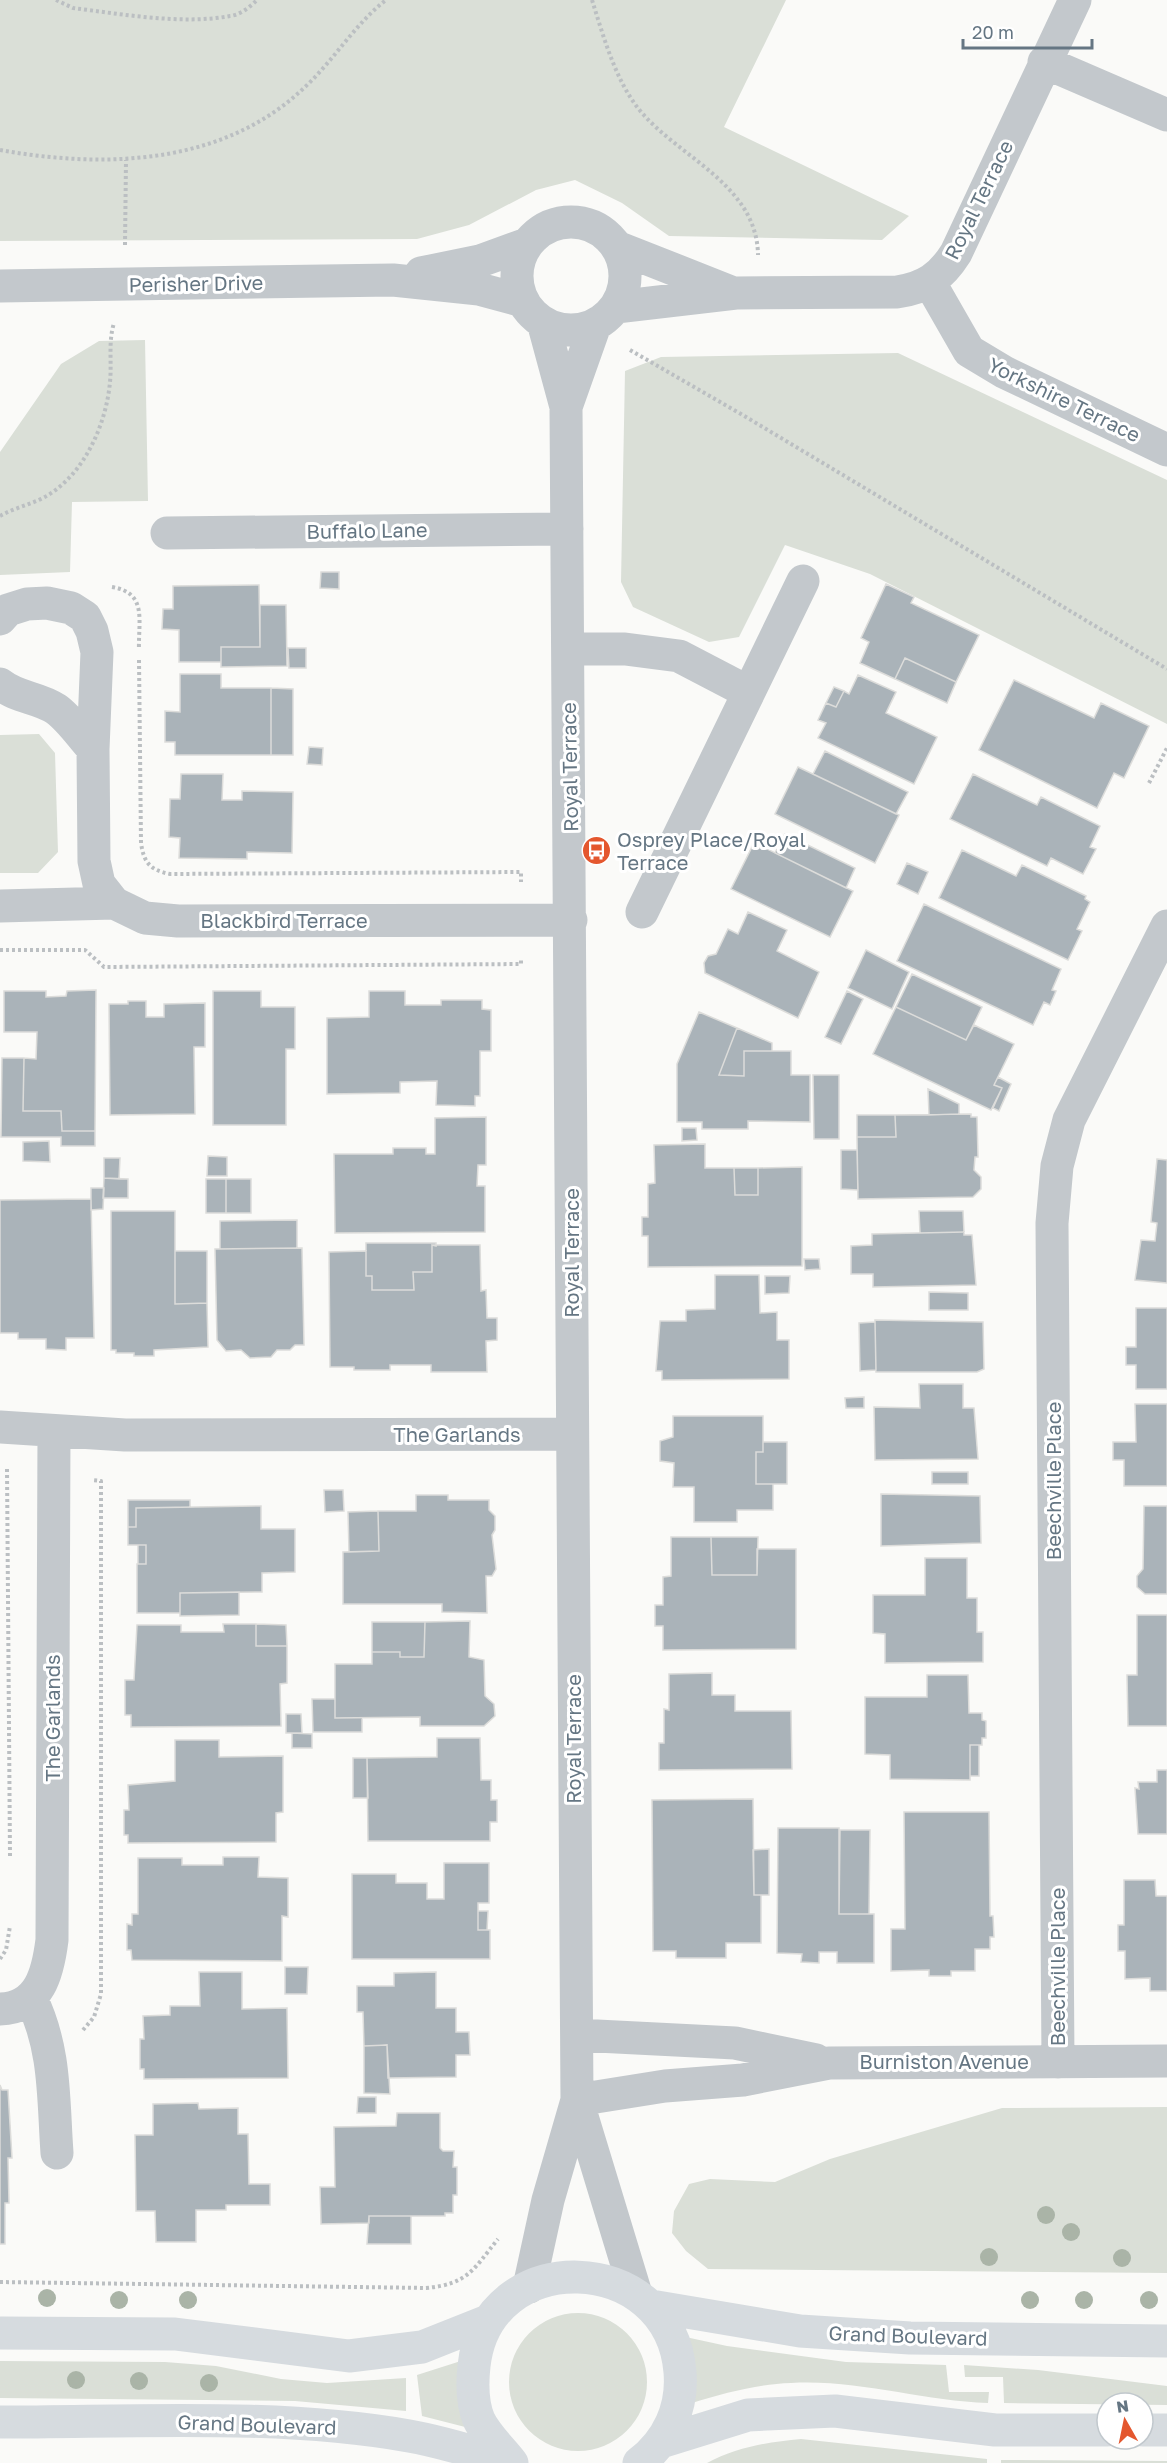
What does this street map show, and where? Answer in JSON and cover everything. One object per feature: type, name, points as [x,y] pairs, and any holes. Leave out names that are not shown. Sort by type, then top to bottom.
[{"type":"street","name":"Royal Terrace","points":[[566,407],[605,316],[747,294],[897,292],[916,290],[930,283],[946,270],[956,253],[1075,0]]},
{"type":"street","points":[[1044,62],[1167,115]]},
{"type":"street","points":[[573,222],[590,225],[606,234],[617,247],[624,262],[626,278],[605,316],[577,330],[559,329],[533,312],[517,272],[520,258],[527,244],[539,232],[555,224],[573,222]]},
{"type":"street","name":"Perisher Drive","points":[[393,280],[480,261],[527,244]]},
{"type":"street","name":"Royal Terrace","points":[[617,247],[747,294]]},
{"type":"street","name":"Perisher Drive","points":[[0,286],[125,286],[393,280],[478,289],[533,312]]},
{"type":"street","name":"Yorkshire Terrace","points":[[930,283],[969,351],[995,367],[1167,450]]},
{"type":"street","name":"Royal Terrace","points":[[529,2287],[548,2200],[577,2100],[566,407],[533,312]]},
{"type":"street","name":"Buffalo Lane","points":[[167,533],[567,529]]},
{"type":"street","points":[[642,912],[803,581]]},
{"type":"street","points":[[0,619],[8,610],[27,604],[47,603],[71,608],[85,617],[92,631],[97,652],[93,748],[94,861],[99,884],[114,903]]},
{"type":"street","points":[[568,649],[625,649],[679,656],[748,692]]},
{"type":"street","points":[[0,684],[12,694],[36,699],[57,710],[93,748]]},
{"type":"street","name":"Blackbird Terrace","points":[[0,906],[114,903],[144,918],[178,921],[571,920]]},
{"type":"street","name":"Beechville Place","points":[[1058,2062],[1052,1223],[1057,1166],[1069,1120],[1167,926]]},
{"type":"street","name":"The Garlands","points":[[0,1426],[54,1432],[203,1436],[572,1434]]},
{"type":"street","name":"The Garlands","points":[[31,1998],[42,1985],[48,1971],[52,1940],[54,1432]]},
{"type":"street","points":[[0,2009],[19,2005],[31,1998],[44,2024],[51,2049],[57,2153]]},
{"type":"street","name":"Burniston Avenue","points":[[577,2035],[735,2043],[829,2063]]},
{"type":"street","name":"Burniston Avenue","points":[[577,2100],[665,2086],[743,2080],[829,2063],[1167,2061]]},
{"type":"street","name":"Royal Terrace","points":[[577,2100],[643,2300]]},
{"type":"street","points":[[511,2463],[479,2420],[472,2387],[476,2352],[490,2320],[507,2301],[529,2287],[555,2278],[584,2276],[611,2281],[643,2300],[668,2330],[679,2357],[681,2387],[675,2416],[650,2453]]},
{"type":"street","name":"Grand Boulevard","points":[[643,2300],[800,2331],[910,2338],[1167,2341]]},
{"type":"street","points":[[0,2333],[175,2334],[348,2356],[422,2347],[490,2320]]},
{"type":"street","points":[[650,2453],[748,2415],[835,2410],[995,2430],[1095,2430]]},
{"type":"street","name":"Grand Boulevard","points":[[0,2422],[254,2423],[357,2429],[446,2444],[511,2463]]},
{"type":"path","points":[[56,0],[73,8],[193,19],[231,16],[249,8],[257,0]]},
{"type":"path","points":[[0,150],[37,157],[126,160],[207,144],[248,129],[281,108],[306,87],[386,0]]},
{"type":"path","points":[[592,0],[616,69],[642,114],[722,182],[740,201],[753,225],[758,246],[747,294]]},
{"type":"path","points":[[0,516],[43,497],[73,474],[92,443],[105,410],[110,382],[111,331],[125,286],[126,160]]},
{"type":"path","points":[[630,350],[1167,669]]},
{"type":"path","points":[[0,950],[86,950],[104,967],[521,964],[520,872],[170,874],[156,871],[147,865],[141,843],[138,605],[129,591],[107,586]]},
{"type":"path","points":[[1149,783],[1167,748]]},
{"type":"path","points":[[7,1470],[10,1858]]},
{"type":"path","points":[[0,1959],[9,1938],[11,1917]]},
{"type":"path","points":[[0,2282],[297,2288],[449,2286],[469,2275],[504,2232]]},
{"type":"shaded area","points":[[0,0],[786,0],[724,127],[909,216],[882,240],[669,236],[622,203],[575,180],[536,190],[469,225],[417,239],[0,241]]},
{"type":"shaded area","points":[[145,340],[148,501],[72,502],[70,572],[0,575],[0,452],[61,364],[99,341]]},
{"type":"shaded area","points":[[898,353],[1167,480],[1167,724],[870,574],[785,545],[739,637],[709,642],[633,607],[621,582],[625,371],[661,357]]},
{"type":"shaded area","points":[[39,734],[55,753],[58,852],[38,873],[0,873],[0,735]]},
{"type":"shaded area","points":[[1167,2107],[1167,2273],[708,2269],[686,2251],[672,2233],[674,2211],[689,2184],[710,2179],[775,2182],[830,2159],[1002,2108]]},
{"type":"shaded area","points":[[578,2313],[604,2318],[627,2333],[642,2356],[647,2382],[642,2408],[627,2431],[604,2446],[578,2451],[552,2446],[529,2431],[514,2408],[509,2382],[514,2356],[529,2333],[552,2318]]},
{"type":"shaded area","points":[[681,2336],[727,2346],[846,2362],[946,2365],[949,2392],[989,2392],[988,2403],[816,2383],[754,2387],[692,2403]]},
{"type":"shaded area","points":[[464,2360],[473,2429],[422,2416],[417,2375]]},
{"type":"shaded area","points":[[0,2361],[165,2362],[216,2366],[281,2379],[327,2383],[406,2378],[406,2411],[295,2401],[0,2398]]},
{"type":"shaded area","points":[[964,2365],[1038,2370],[1167,2386],[1167,2405],[1155,2405],[1155,2391],[1095,2391],[1095,2404],[1004,2403],[1003,2377],[965,2377]]},
{"type":"shaded area","points":[[801,2439],[987,2459],[987,2463],[707,2463],[753,2446]]},
{"type":"shaded area","points":[[1001,2460],[1167,2461],[1167,2463],[1001,2463]]},
{"type":"building","points":[[321,572],[339,572],[339,589],[320,588]]},
{"type":"building","points":[[886,584],[914,597],[911,603],[979,635],[956,682],[905,658],[895,679],[860,663],[869,642],[861,638]]},
{"type":"building","points":[[259,585],[260,647],[221,647],[221,662],[179,662],[179,630],[162,629],[163,609],[173,609],[173,586]]},
{"type":"building","points":[[260,605],[286,605],[287,666],[221,667],[221,647],[260,647]]},
{"type":"building","points":[[288,648],[306,648],[306,668],[289,668]]},
{"type":"building","points":[[905,658],[956,682],[947,703],[895,679]]},
{"type":"building","points":[[180,674],[221,674],[221,688],[271,688],[271,755],[175,755],[175,742],[165,742],[165,711],[180,712]]},
{"type":"building","points":[[858,675],[896,692],[886,713],[937,737],[914,784],[818,738],[826,723],[818,720],[826,703],[836,707],[844,691],[849,694]]},
{"type":"building","points":[[1014,680],[1094,718],[1101,703],[1149,726],[1124,778],[1114,773],[1097,808],[979,750]]},
{"type":"building","points":[[834,687],[844,691],[836,707],[826,703]]},
{"type":"building","points":[[271,688],[293,689],[293,755],[271,755]]},
{"type":"building","points":[[309,747],[323,748],[322,765],[307,764]]},
{"type":"building","points":[[825,751],[908,792],[896,814],[813,774]]},
{"type":"building","points":[[798,767],[899,815],[875,863],[775,814]]},
{"type":"building","points":[[181,774],[223,774],[222,800],[242,800],[242,791],[293,792],[292,853],[247,852],[247,859],[179,858],[180,838],[169,837],[170,799],[180,799]]},
{"type":"building","points":[[973,774],[1037,805],[1041,797],[1100,826],[1090,847],[1096,849],[1083,874],[1051,858],[1047,866],[950,819]]},
{"type":"building","points":[[785,834],[855,868],[846,888],[775,853]]},
{"type":"building","points":[[753,845],[760,848],[761,846],[853,891],[830,937],[731,889]]},
{"type":"building","points":[[962,850],[1016,876],[1022,865],[1086,896],[1085,899],[1090,902],[1077,929],[1082,931],[1068,960],[939,898]]},
{"type":"building","points":[[907,863],[928,872],[918,894],[897,884]]},
{"type":"building","points":[[924,904],[1061,969],[1052,990],[1056,991],[1050,1005],[1044,1002],[1033,1025],[897,961]]},
{"type":"building","points":[[748,912],[787,930],[777,951],[819,972],[798,1018],[705,973],[704,963],[708,956],[716,954],[728,929],[738,934]]},
{"type":"building","points":[[866,950],[909,972],[892,1009],[848,988]]},
{"type":"building","points":[[912,974],[982,1007],[966,1040],[896,1007]]},
{"type":"building","points":[[96,990],[95,1131],[62,1131],[61,1111],[23,1111],[24,1058],[36,1059],[37,1032],[4,1032],[4,991],[46,991],[46,997],[66,996],[67,991]]},
{"type":"building","points":[[213,991],[261,991],[261,1007],[295,1007],[295,1049],[286,1049],[286,1125],[213,1125]]},
{"type":"building","points":[[369,991],[405,991],[405,1005],[441,1005],[441,1000],[482,1000],[482,1009],[491,1010],[491,1051],[480,1051],[480,1096],[475,1096],[475,1106],[436,1105],[437,1081],[400,1082],[400,1093],[327,1094],[327,1018],[369,1017]]},
{"type":"building","points":[[847,991],[863,999],[841,1044],[825,1037]]},
{"type":"building","points":[[128,1001],[146,1001],[146,1017],[164,1017],[164,1004],[205,1003],[205,1047],[194,1047],[195,1114],[110,1115],[109,1004],[128,1004]]},
{"type":"building","points":[[896,1007],[966,1040],[974,1025],[1014,1044],[994,1085],[1002,1088],[991,1110],[873,1054]]},
{"type":"building","points":[[699,1012],[737,1028],[719,1075],[744,1076],[744,1051],[791,1051],[791,1075],[810,1075],[810,1122],[748,1121],[748,1129],[702,1129],[702,1122],[677,1122],[677,1064]]},
{"type":"building","points":[[737,1028],[772,1043],[772,1051],[744,1051],[744,1076],[719,1075]]},
{"type":"building","points":[[2,1058],[24,1058],[23,1111],[61,1111],[62,1131],[95,1131],[95,1146],[61,1146],[61,1137],[1,1137]]},
{"type":"building","points":[[813,1075],[839,1075],[839,1139],[814,1139]]},
{"type":"building","points":[[998,1077],[1011,1084],[999,1111],[993,1108],[1002,1088],[994,1085]]},
{"type":"building","points":[[928,1089],[959,1104],[959,1114],[929,1115]]},
{"type":"building","points":[[971,1114],[971,1117],[977,1117],[978,1157],[975,1157],[974,1170],[981,1177],[981,1189],[973,1197],[858,1199],[857,1137],[896,1137],[895,1115]]},
{"type":"building","points":[[857,1115],[895,1115],[896,1137],[857,1137]]},
{"type":"building","points":[[486,1117],[486,1165],[478,1165],[477,1186],[485,1186],[485,1232],[335,1233],[334,1154],[393,1154],[393,1148],[426,1148],[426,1154],[435,1154],[435,1118]]},
{"type":"building","points":[[682,1128],[696,1128],[697,1140],[682,1141]]},
{"type":"building","points":[[49,1141],[50,1162],[23,1161],[23,1142]]},
{"type":"building","points":[[705,1144],[705,1168],[734,1168],[735,1195],[758,1195],[758,1168],[802,1167],[802,1266],[648,1267],[648,1236],[642,1236],[642,1217],[648,1217],[648,1184],[655,1183],[654,1145]]},
{"type":"building","points":[[841,1150],[857,1150],[858,1190],[841,1189]]},
{"type":"building","points":[[208,1156],[227,1157],[227,1176],[207,1176]]},
{"type":"building","points":[[104,1158],[120,1158],[119,1179],[104,1178]]},
{"type":"building","points":[[1157,1159],[1167,1160],[1167,1283],[1135,1280],[1141,1240],[1155,1241],[1157,1223],[1151,1222]]},
{"type":"building","points":[[734,1168],[758,1168],[758,1195],[735,1195]]},
{"type":"building","points":[[104,1178],[128,1179],[128,1198],[103,1198]]},
{"type":"building","points":[[206,1179],[226,1179],[226,1213],[206,1213]]},
{"type":"building","points":[[226,1179],[251,1179],[251,1213],[226,1213]]},
{"type":"building","points":[[91,1188],[104,1188],[103,1209],[91,1210]]},
{"type":"building","points":[[91,1199],[94,1338],[66,1338],[66,1350],[46,1349],[46,1339],[18,1339],[18,1333],[0,1333],[0,1200]]},
{"type":"building","points":[[111,1211],[175,1211],[175,1304],[207,1303],[208,1347],[154,1350],[154,1356],[134,1356],[134,1353],[116,1353],[116,1350],[111,1350]]},
{"type":"building","points":[[919,1211],[963,1211],[964,1232],[920,1233]]},
{"type":"building","points":[[297,1220],[297,1248],[220,1249],[220,1221]]},
{"type":"building","points":[[964,1232],[964,1235],[972,1235],[976,1285],[873,1287],[873,1274],[851,1274],[851,1246],[872,1245],[872,1234]]},
{"type":"building","points":[[366,1243],[436,1243],[436,1246],[432,1245],[432,1272],[413,1272],[414,1290],[372,1290],[372,1276],[366,1276]]},
{"type":"building","points":[[432,1245],[480,1245],[481,1291],[486,1290],[487,1318],[497,1318],[497,1340],[486,1341],[487,1372],[431,1372],[431,1365],[390,1365],[390,1370],[330,1367],[329,1252],[366,1251],[366,1276],[372,1276],[372,1290],[414,1290],[413,1272],[432,1272]]},
{"type":"building","points":[[302,1248],[304,1345],[295,1345],[290,1350],[277,1350],[271,1357],[250,1358],[241,1350],[226,1351],[217,1340],[215,1249]]},
{"type":"building","points":[[175,1251],[207,1251],[207,1303],[175,1304]]},
{"type":"building","points":[[804,1259],[819,1259],[820,1269],[805,1270]]},
{"type":"building","points":[[715,1275],[759,1275],[760,1313],[777,1312],[777,1340],[789,1340],[789,1379],[662,1380],[662,1371],[656,1371],[660,1321],[686,1321],[686,1310],[715,1309]]},
{"type":"building","points":[[765,1276],[790,1276],[789,1293],[765,1294]]},
{"type":"building","points":[[929,1292],[968,1293],[968,1310],[929,1310]]},
{"type":"building","points":[[1136,1308],[1167,1308],[1167,1389],[1136,1389],[1136,1365],[1126,1365],[1126,1347],[1136,1347]]},
{"type":"building","points":[[875,1320],[983,1322],[984,1369],[977,1372],[876,1372]]},
{"type":"building","points":[[875,1322],[876,1370],[860,1371],[859,1323]]},
{"type":"building","points":[[919,1384],[963,1384],[963,1408],[974,1408],[978,1459],[875,1460],[874,1407],[920,1408]]},
{"type":"building","points":[[864,1397],[864,1408],[846,1408],[845,1398]]},
{"type":"building","points":[[1135,1404],[1167,1404],[1167,1486],[1124,1486],[1124,1460],[1113,1460],[1113,1442],[1136,1442]]},
{"type":"building","points":[[673,1416],[763,1416],[763,1452],[756,1452],[756,1484],[773,1484],[773,1510],[737,1510],[737,1522],[694,1522],[694,1487],[673,1487],[674,1463],[660,1461],[660,1441],[673,1437]]},
{"type":"building","points":[[763,1442],[787,1442],[787,1484],[756,1484],[756,1452],[763,1452]]},
{"type":"building","points":[[932,1472],[968,1472],[968,1484],[932,1484]]},
{"type":"building","points":[[324,1490],[343,1490],[344,1511],[325,1512]]},
{"type":"building","points":[[881,1494],[980,1496],[981,1543],[881,1546]]},
{"type":"building","points":[[416,1495],[448,1495],[448,1500],[489,1500],[489,1510],[495,1516],[495,1530],[492,1535],[496,1569],[492,1576],[486,1576],[487,1613],[442,1612],[442,1604],[343,1604],[343,1552],[379,1551],[378,1511],[416,1511]]},
{"type":"building","points":[[128,1500],[190,1500],[190,1507],[136,1508],[136,1527],[128,1527]]},
{"type":"building","points":[[261,1506],[261,1529],[295,1529],[295,1572],[262,1573],[262,1592],[180,1593],[180,1613],[137,1613],[137,1564],[146,1564],[146,1545],[128,1545],[128,1527],[136,1527],[136,1508]]},
{"type":"building","points":[[1144,1506],[1167,1506],[1167,1594],[1145,1594],[1137,1587],[1137,1576],[1143,1569]]},
{"type":"building","points":[[378,1511],[379,1551],[349,1552],[348,1512]]},
{"type":"building","points":[[671,1537],[711,1537],[712,1575],[757,1575],[757,1549],[796,1549],[796,1649],[663,1650],[663,1626],[655,1626],[655,1605],[663,1605],[663,1577],[671,1576]]},
{"type":"building","points":[[711,1537],[758,1537],[757,1575],[712,1575]]},
{"type":"building","points":[[138,1545],[146,1545],[146,1564],[138,1564]]},
{"type":"building","points":[[925,1558],[967,1558],[967,1598],[977,1598],[977,1632],[983,1632],[983,1662],[885,1663],[885,1634],[873,1633],[873,1595],[925,1595]]},
{"type":"building","points":[[239,1592],[239,1615],[180,1616],[180,1593]]},
{"type":"building","points":[[1137,1615],[1167,1615],[1167,1726],[1128,1726],[1127,1675],[1137,1675]]},
{"type":"building","points":[[470,1621],[469,1657],[484,1660],[485,1696],[494,1704],[495,1716],[484,1726],[420,1726],[420,1717],[335,1718],[335,1664],[372,1664],[372,1652],[400,1652],[400,1657],[424,1657],[425,1622]]},
{"type":"building","points":[[372,1622],[425,1622],[424,1657],[400,1657],[400,1652],[372,1652]]},
{"type":"building","points":[[223,1624],[256,1624],[256,1646],[287,1646],[287,1683],[280,1684],[281,1726],[131,1727],[131,1715],[125,1715],[125,1680],[134,1680],[137,1625],[181,1625],[181,1632],[224,1632]]},
{"type":"building","points":[[256,1624],[286,1625],[287,1646],[256,1646]]},
{"type":"building","points":[[712,1673],[712,1695],[735,1695],[735,1711],[791,1711],[792,1769],[659,1770],[659,1743],[664,1743],[664,1709],[669,1710],[669,1674]]},
{"type":"building","points":[[927,1675],[968,1675],[969,1713],[982,1713],[982,1720],[986,1721],[986,1738],[982,1738],[982,1745],[970,1745],[970,1780],[890,1779],[890,1755],[865,1754],[865,1697],[927,1697]]},
{"type":"building","points":[[312,1699],[335,1699],[335,1718],[362,1718],[362,1732],[313,1732]]},
{"type":"building","points":[[286,1714],[301,1714],[302,1733],[286,1733]]},
{"type":"building","points":[[292,1733],[312,1734],[312,1748],[292,1748]]},
{"type":"building","points":[[437,1738],[480,1738],[481,1780],[491,1780],[491,1800],[497,1800],[497,1822],[490,1822],[490,1841],[368,1841],[367,1758],[437,1757]]},
{"type":"building","points":[[175,1740],[219,1740],[219,1757],[283,1756],[283,1812],[276,1813],[276,1842],[128,1843],[128,1835],[124,1835],[124,1810],[129,1810],[128,1785],[175,1781]]},
{"type":"building","points":[[970,1745],[979,1745],[979,1776],[970,1776]]},
{"type":"building","points":[[353,1758],[367,1758],[368,1798],[353,1798]]},
{"type":"building","points":[[1157,1770],[1167,1770],[1167,1834],[1138,1834],[1135,1788],[1139,1789],[1138,1782],[1157,1782]]},
{"type":"building","points":[[753,1799],[754,1895],[761,1895],[761,1943],[726,1943],[726,1958],[676,1958],[676,1951],[653,1951],[652,1800]]},
{"type":"building","points":[[904,1812],[989,1812],[990,1916],[993,1916],[994,1937],[990,1937],[990,1949],[975,1949],[975,1971],[951,1971],[951,1976],[929,1976],[929,1970],[891,1971],[891,1929],[905,1929]]},
{"type":"building","points":[[778,1828],[839,1828],[839,1914],[874,1914],[874,1963],[837,1963],[837,1952],[819,1952],[819,1963],[801,1962],[802,1954],[777,1953]]},
{"type":"building","points":[[840,1830],[870,1830],[869,1914],[839,1914]]},
{"type":"building","points":[[769,1849],[769,1895],[754,1895],[753,1850]]},
{"type":"building","points":[[223,1857],[259,1857],[258,1877],[288,1878],[288,1917],[282,1916],[282,1961],[132,1960],[131,1950],[127,1950],[127,1924],[132,1925],[132,1914],[138,1914],[138,1858],[182,1858],[182,1865],[223,1865]]},
{"type":"building","points":[[444,1863],[489,1863],[489,1903],[478,1903],[478,1930],[490,1930],[490,1959],[352,1959],[352,1874],[396,1874],[396,1883],[427,1883],[427,1899],[444,1899]]},
{"type":"building","points":[[1124,1880],[1155,1880],[1156,1896],[1167,1896],[1167,1991],[1150,1991],[1150,1978],[1125,1979],[1125,1951],[1118,1951],[1118,1925],[1124,1925]]},
{"type":"building","points":[[478,1911],[488,1911],[487,1930],[478,1930]]},
{"type":"building","points":[[285,1967],[308,1967],[307,1994],[285,1994]]},
{"type":"building","points":[[199,1972],[242,1972],[242,2009],[287,2008],[288,2078],[144,2079],[144,2069],[140,2069],[140,2039],[144,2039],[143,2016],[170,2015],[170,2006],[200,2006]]},
{"type":"building","points":[[436,1972],[436,2008],[456,2008],[456,2032],[469,2032],[470,2055],[456,2055],[456,2077],[388,2078],[387,2045],[364,2046],[363,2012],[357,2012],[357,1986],[394,1986],[394,1973]]},
{"type":"building","points":[[387,2045],[390,2094],[364,2093],[364,2046]]},
{"type":"building","points":[[0,2085],[2,2090],[8,2090],[12,2158],[8,2158],[9,2203],[5,2203],[5,2244],[0,2244]]},
{"type":"building","points":[[358,2097],[376,2097],[376,2113],[357,2113]]},
{"type":"building","points":[[198,2103],[199,2109],[238,2108],[238,2134],[248,2134],[249,2184],[270,2184],[270,2205],[226,2205],[226,2210],[196,2210],[196,2242],[156,2242],[155,2211],[136,2211],[135,2135],[153,2135],[153,2104]]},
{"type":"building","points":[[397,2113],[440,2113],[440,2148],[443,2151],[454,2151],[453,2167],[457,2167],[457,2195],[453,2195],[453,2213],[445,2213],[445,2216],[369,2216],[369,2223],[321,2224],[320,2187],[335,2187],[334,2127],[396,2126]]},
{"type":"building","points":[[369,2216],[411,2216],[411,2244],[367,2244]]},
{"type":"place","name":"Osprey Place/Royal Terrace","points":[[596,851]]}]
